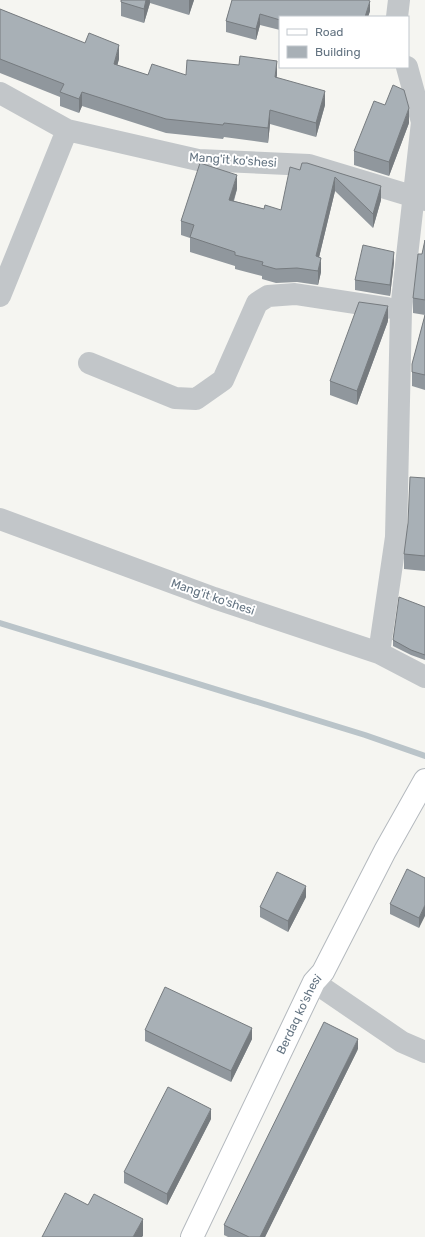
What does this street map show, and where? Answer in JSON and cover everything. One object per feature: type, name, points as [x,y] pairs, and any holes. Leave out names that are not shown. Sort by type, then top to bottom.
[{"type":"main road","name":"Berdaq ko'shesi","points":[[192,1237],[314,982],[323,972],[385,851],[420,788]]},
{"type":"street","points":[[397,16],[399,0]]},
{"type":"street","points":[[379,653],[396,538],[400,310],[419,198],[422,122],[407,68]]},
{"type":"street","name":"Mang'it ko'shesi","points":[[0,93],[67,130],[198,160],[309,165],[419,198]]},
{"type":"street","points":[[0,296],[67,130]]},
{"type":"street","points":[[89,363],[175,398],[196,399],[223,380],[256,303],[268,296],[295,294],[400,310]]},
{"type":"street","name":"Mang'it ko'shesi","points":[[0,519],[214,598],[379,653],[425,677]]},
{"type":"street","points":[[314,982],[402,1042],[425,1052]]},
{"type":"building","points":[[121,0],[146,0],[144,9],[121,2]]},
{"type":"building","points":[[232,0],[370,1],[365,16],[279,16],[279,20],[260,14],[256,29],[226,21]]},
{"type":"building","points":[[0,9],[85,43],[89,33],[119,45],[114,64],[148,75],[152,64],[186,75],[187,60],[239,65],[240,56],[277,61],[275,77],[325,91],[316,123],[270,110],[268,128],[224,123],[223,125],[166,119],[82,92],[79,99],[60,92],[64,84],[0,59]]},
{"type":"building","points":[[393,85],[404,90],[409,108],[389,162],[354,151],[374,101],[385,105]]},
{"type":"building","points":[[200,163],[237,175],[229,200],[264,209],[265,205],[281,210],[290,167],[300,170],[302,163],[307,163],[381,186],[373,214],[335,177],[316,256],[321,258],[318,271],[297,268],[276,269],[262,265],[263,262],[235,255],[235,252],[190,237],[194,225],[181,221]]},
{"type":"building","points":[[425,240],[425,300],[413,298],[418,254],[422,254]]},
{"type":"building","points":[[363,245],[394,252],[390,285],[355,280]]},
{"type":"building","points":[[359,302],[388,306],[357,391],[330,381]]},
{"type":"building","points":[[425,315],[425,375],[412,372],[412,364]]},
{"type":"building","points":[[410,477],[425,478],[425,556],[404,554],[408,523]]},
{"type":"building","points":[[399,597],[425,607],[425,655],[411,650],[393,640]]},
{"type":"building","points":[[407,869],[425,878],[425,905],[419,918],[390,904]]},
{"type":"building","points":[[277,872],[306,886],[288,921],[260,907]]},
{"type":"building","points":[[165,987],[252,1028],[231,1071],[145,1030]]},
{"type":"building","points":[[324,1022],[358,1039],[260,1237],[249,1237],[224,1225]]},
{"type":"building","points":[[168,1087],[211,1109],[167,1194],[124,1172]]},
{"type":"building","points":[[65,1193],[88,1205],[94,1194],[143,1219],[133,1237],[42,1237]]},
{"type":"waterway","points":[[0,623],[365,735],[425,756]]}]
